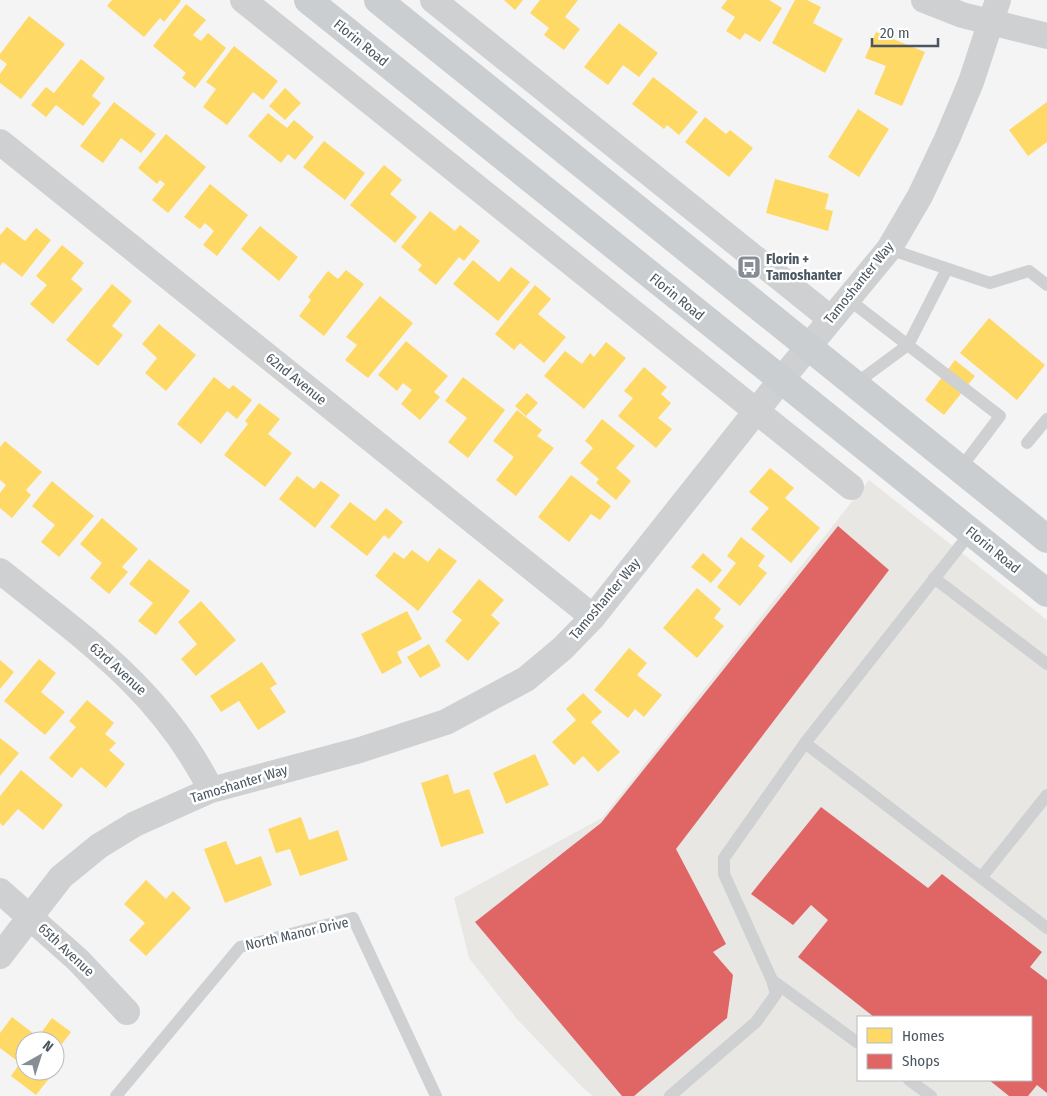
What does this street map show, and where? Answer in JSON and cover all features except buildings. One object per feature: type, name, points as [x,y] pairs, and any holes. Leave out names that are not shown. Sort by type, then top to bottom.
[{"type":"main road","name":"Florin Road","points":[[308,0],[1047,592]]},
{"type":"main road","points":[[378,0],[1047,539]]},
{"type":"street","points":[[243,0],[851,487]]},
{"type":"street","points":[[433,0],[831,319]]},
{"type":"street","points":[[924,0],[962,15],[995,11],[1047,36]]},
{"type":"street","name":"Tamoshanter Way","points":[[0,956],[61,876],[99,846],[134,824],[211,790],[401,738],[446,722],[526,679],[563,648],[593,617],[808,346],[889,249],[920,196],[947,139],[995,11]]},
{"type":"street","name":"62nd Avenue","points":[[0,142],[593,617]]},
{"type":"street","name":"63rd Avenue","points":[[0,571],[117,665],[152,700],[181,738],[211,790]]},
{"type":"street","name":"65th Avenue","points":[[0,892],[31,917],[78,960],[128,1012]]},
{"type":"lane","points":[[889,249],[990,283],[1029,271],[1047,285]]},
{"type":"lane","points":[[855,384],[908,345],[947,269]]},
{"type":"lane","points":[[848,299],[1000,416],[960,469]]},
{"type":"lane","points":[[1027,443],[1047,418]]},
{"type":"lane","points":[[670,1096],[756,1022],[776,994],[772,980],[724,874],[724,858],[805,743],[971,532]]},
{"type":"lane","points":[[934,578],[1047,664]]},
{"type":"lane","points":[[805,743],[1047,928]]},
{"type":"lane","points":[[981,878],[1047,795]]},
{"type":"lane","name":"North Manor Drive","points":[[116,1096],[240,947],[353,918],[436,1096]]},
{"type":"lane","points":[[772,980],[857,1042]]},
{"type":"lane","points":[[910,1081],[931,1096]]},
{"type":"shaded area","points":[[869,480],[1047,620],[1047,1096],[593,1096],[582,1087],[516,1018],[469,958],[454,898],[602,818]]},
{"type":"place","name":"Florin + Tamoshanter","points":[[749,267]]}]
